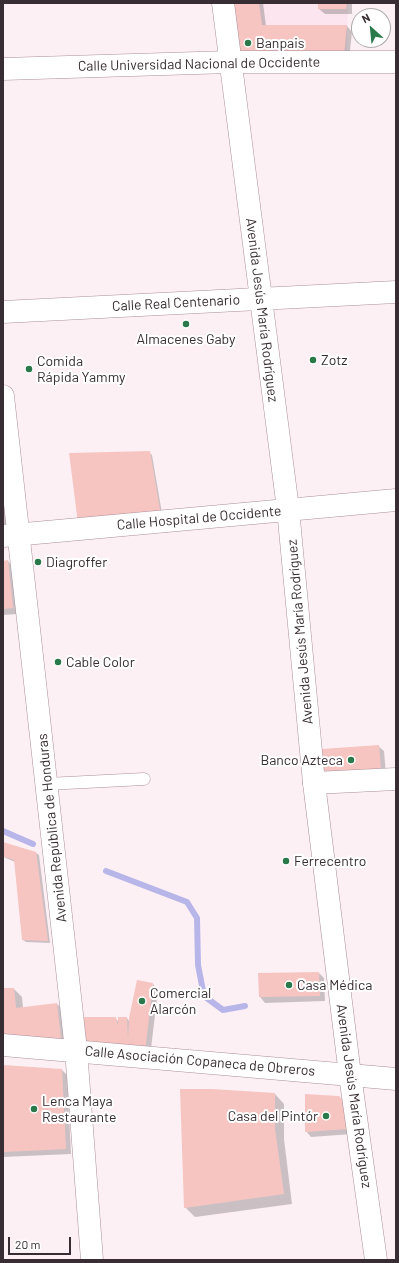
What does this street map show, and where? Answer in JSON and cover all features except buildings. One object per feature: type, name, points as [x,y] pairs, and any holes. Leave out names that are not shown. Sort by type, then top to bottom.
[{"type":"street","name":"Avenida Jesús María Rodríguez","points":[[223,3],[288,509],[314,783],[350,1075],[376,1260]]},
{"type":"street","name":"Calle Universidad Nacional de Occidente","points":[[3,69],[230,62],[396,62]]},
{"type":"street","name":"Calle Real Centenario","points":[[3,312],[396,292]]},
{"type":"street","name":"Avenida República de Honduras","points":[[3,396],[11,535],[47,784],[76,1050],[92,1260]]},
{"type":"street","name":"Calle Hospital de Occidente","points":[[11,535],[396,500]]},
{"type":"street","points":[[314,783],[396,779]]},
{"type":"street","name":"Calle Asociación Copaneca de Obreros","points":[[3,1044],[396,1079]]},
{"type":"lane","points":[[47,784],[144,779]]},
{"type":"shaded area","points":[[226,3],[348,3],[347,58],[233,58]]},
{"type":"waterway","points":[[3,831],[33,844]]},
{"type":"waterway","points":[[106,871],[187,902],[197,918],[198,965],[204,996],[223,1010],[245,1006]]},
{"type":"place","name":"Banpais","points":[[248,43]]},
{"type":"place","name":"Almacenes Gaby","points":[[186,324]]},
{"type":"place","name":"Zotz","points":[[313,360]]},
{"type":"place","name":"Comida Rápida Yammy","points":[[29,369]]},
{"type":"place","name":"Diagroffer","points":[[38,562]]},
{"type":"place","name":"Cable Color","points":[[58,662]]},
{"type":"place","name":"Banco Azteca","points":[[351,760]]},
{"type":"place","name":"Ferrecentro","points":[[286,861]]},
{"type":"place","name":"Casa Médica","points":[[289,985]]},
{"type":"place","name":"Comercial Alarcón","points":[[142,1001]]},
{"type":"place","name":"Lenca Maya Restaurante","points":[[34,1109]]},
{"type":"place","name":"Casa del Pintór","points":[[326,1116]]}]
